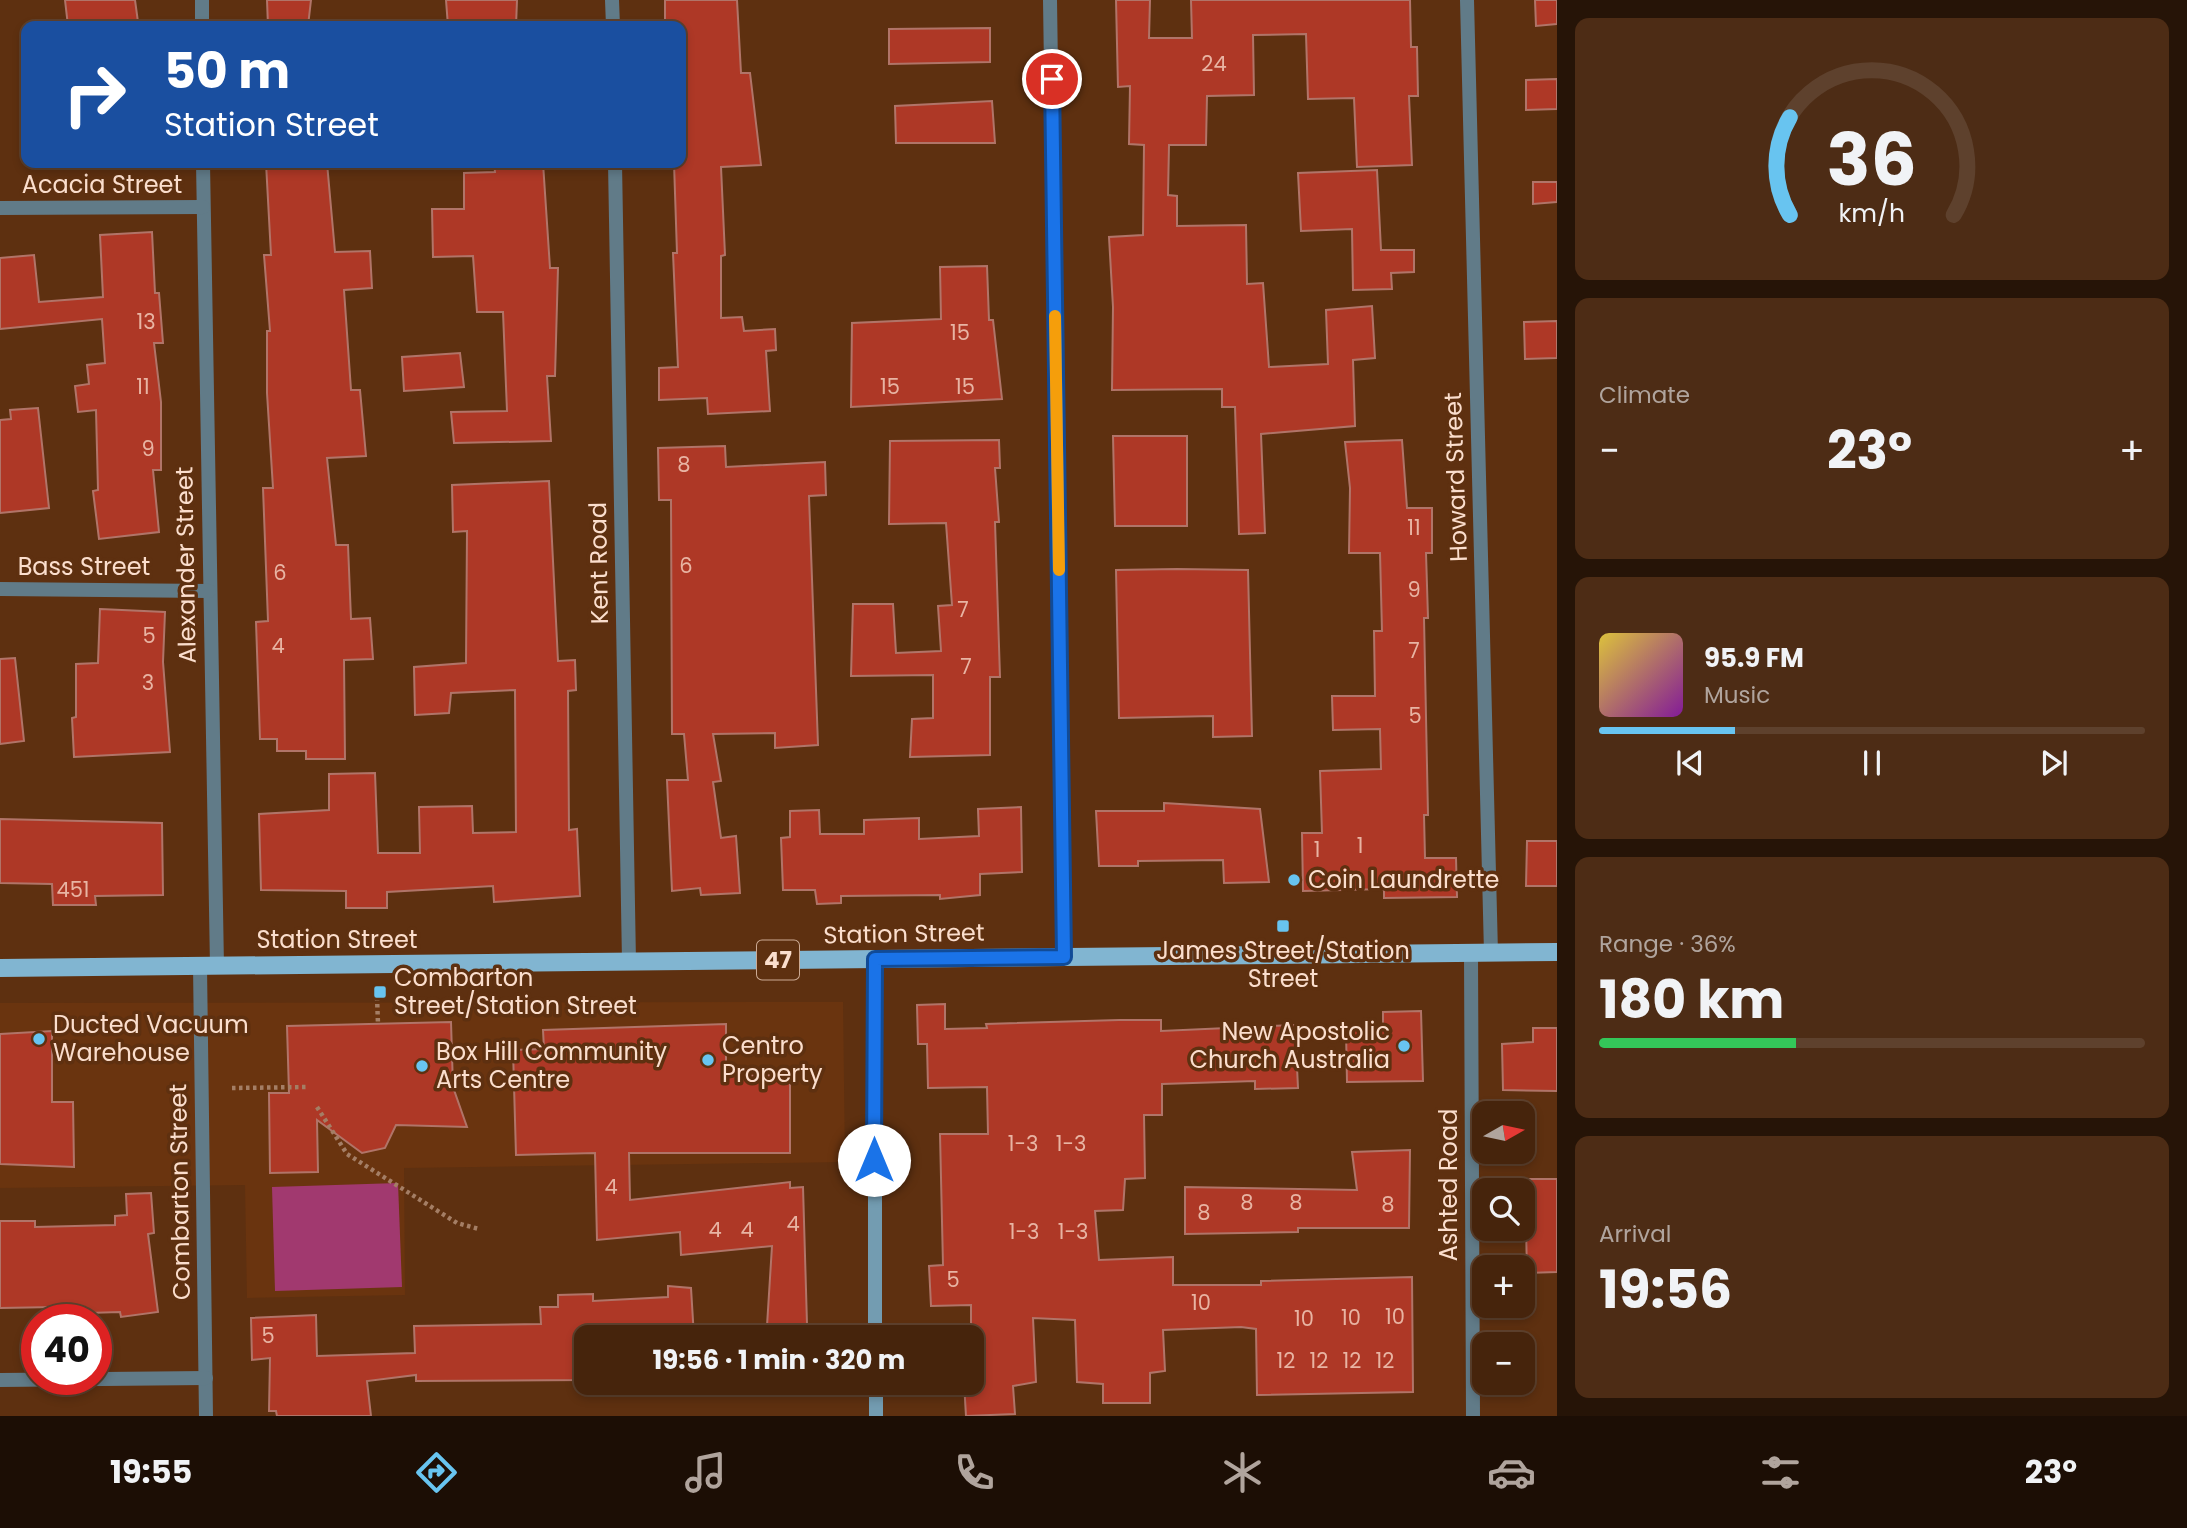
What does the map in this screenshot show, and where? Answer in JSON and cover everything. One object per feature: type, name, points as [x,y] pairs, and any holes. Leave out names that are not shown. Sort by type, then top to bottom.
[{"type":"main road","name":"Station Street","points":[[0,968],[1557,953]]},
{"type":"street","points":[[202,0],[202,21]]},
{"type":"street","points":[[612,0],[613,21]]},
{"type":"street","points":[[1051,0],[1064,957]]},
{"type":"street","name":"Howard Street","points":[[1467,0],[1491,953]]},
{"type":"street","name":"Alexander Street","points":[[203,168],[209,590],[209,966]]},
{"type":"street","name":"Kent Road","points":[[615,168],[629,962]]},
{"type":"street","name":"Acacia Street","points":[[0,208],[203,207]]},
{"type":"street","name":"Bass Street","points":[[0,589],[209,590]]},
{"type":"street","name":"Ashted Road","points":[[1471,954],[1473,1416]]},
{"type":"street","points":[[875,959],[875,1325]]},
{"type":"street","name":"Combarton Street","points":[[206,1416],[209,966]]},
{"type":"street","points":[[0,1380],[206,1378]]},
{"type":"street","points":[[876,1395],[876,1416]]},
{"type":"path","points":[[376,997],[378,1024]]},
{"type":"path","points":[[232,1088],[308,1087]]},
{"type":"path","points":[[317,1107],[347,1154],[457,1223],[479,1229]]},
{"type":"shaded area","points":[[843,1002],[845,1162],[404,1168],[405,1295],[247,1298],[245,1185],[0,1188],[0,1003]]},
{"type":"shaded area","points":[[398,1183],[402,1287],[275,1291],[272,1187]]},
{"type":"building","points":[[65,0],[135,0],[138,21],[67,21]]},
{"type":"building","points":[[267,0],[311,0],[309,21],[268,21]]},
{"type":"building","points":[[446,0],[517,0],[516,21],[448,21]]},
{"type":"building","points":[[665,0],[737,0],[741,73],[750,73],[761,165],[721,167],[725,255],[721,256],[721,318],[742,317],[744,331],[775,329],[776,350],[766,351],[770,411],[708,414],[707,398],[659,400],[659,368],[678,367],[673,253],[677,253],[674,168],[686,168],[686,21],[665,21]]},
{"type":"building","points":[[1116,0],[1150,0],[1149,38],[1192,38],[1191,0],[1410,0],[1411,47],[1417,47],[1418,96],[1409,96],[1412,165],[1357,167],[1354,98],[1308,99],[1306,34],[1253,35],[1254,95],[1207,96],[1206,145],[1169,145],[1168,195],[1177,196],[1177,226],[1246,225],[1247,284],[1263,283],[1269,367],[1328,364],[1326,310],[1372,306],[1375,358],[1353,360],[1355,426],[1261,434],[1265,533],[1239,534],[1235,407],[1222,407],[1222,389],[1112,390],[1113,307],[1109,237],[1143,235],[1144,145],[1129,144],[1130,86],[1118,87]]},
{"type":"building","points":[[1535,0],[1557,0],[1557,24],[1536,26]]},
{"type":"building","points":[[990,28],[990,62],[889,64],[889,29]]},
{"type":"building","points":[[1557,79],[1557,109],[1526,110],[1526,80]]},
{"type":"building","points":[[992,101],[995,143],[896,143],[895,106]]},
{"type":"building","points":[[266,168],[327,168],[335,252],[370,251],[372,288],[344,290],[351,390],[360,390],[366,456],[327,458],[336,545],[348,545],[351,619],[370,618],[373,659],[344,660],[345,759],[306,759],[306,751],[277,751],[277,739],[260,739],[256,622],[268,621],[263,488],[273,488],[267,393],[267,331],[270,331],[264,255],[271,255]]},
{"type":"building","points":[[495,168],[543,168],[550,268],[558,268],[555,376],[547,376],[551,441],[454,443],[451,412],[507,411],[503,312],[477,312],[473,256],[433,257],[432,209],[464,209],[464,173],[495,172]]},
{"type":"building","points":[[1377,170],[1381,250],[1414,250],[1414,272],[1391,273],[1392,289],[1353,290],[1352,229],[1301,231],[1298,173]]},
{"type":"building","points":[[1533,182],[1557,182],[1557,202],[1533,204]]},
{"type":"building","points":[[152,232],[155,293],[159,293],[163,343],[154,343],[161,402],[161,470],[153,470],[159,532],[99,539],[93,491],[98,490],[96,410],[78,412],[75,386],[89,384],[87,365],[105,363],[102,319],[0,329],[0,258],[34,255],[39,302],[103,297],[100,235]]},
{"type":"building","points":[[987,266],[989,320],[993,320],[1002,399],[851,407],[852,323],[941,319],[940,267]]},
{"type":"building","points":[[1557,321],[1557,358],[1525,359],[1524,322]]},
{"type":"building","points":[[460,353],[464,387],[404,391],[402,357]]},
{"type":"building","points":[[38,408],[49,508],[0,513],[0,420],[11,419],[10,410]]},
{"type":"building","points":[[1113,436],[1187,436],[1187,526],[1115,526]]},
{"type":"building","points":[[999,440],[1000,468],[995,468],[999,522],[995,522],[1000,677],[990,677],[990,755],[910,757],[912,719],[933,718],[933,675],[851,676],[853,604],[893,604],[896,653],[941,651],[938,606],[952,605],[946,523],[889,524],[890,441]]},
{"type":"building","points":[[1402,440],[1407,508],[1432,508],[1432,553],[1426,553],[1428,618],[1424,618],[1428,815],[1424,815],[1425,858],[1456,858],[1457,897],[1384,898],[1384,889],[1303,891],[1302,833],[1322,833],[1320,771],[1381,769],[1380,729],[1333,730],[1332,696],[1375,696],[1374,631],[1382,631],[1380,553],[1349,553],[1350,488],[1345,442]]},
{"type":"building","points":[[725,446],[726,467],[825,462],[826,495],[809,496],[818,745],[775,748],[775,733],[713,734],[721,781],[713,782],[721,838],[736,836],[740,893],[701,895],[700,888],[672,891],[667,780],[688,780],[684,734],[672,734],[671,500],[659,500],[658,448]]},
{"type":"building","points":[[549,481],[558,661],[575,660],[576,690],[568,691],[569,830],[577,829],[580,896],[494,902],[493,886],[387,892],[387,908],[346,908],[346,891],[261,890],[259,814],[329,810],[329,774],[375,773],[378,853],[420,853],[419,807],[472,806],[473,833],[516,832],[515,690],[451,693],[449,713],[415,715],[414,667],[466,663],[467,531],[453,532],[452,485]]},
{"type":"building","points":[[1116,570],[1248,570],[1252,736],[1213,737],[1213,716],[1119,718]]},
{"type":"building","points":[[100,609],[165,612],[163,662],[170,752],[74,757],[72,718],[76,717],[76,664],[98,663]]},
{"type":"building","points":[[15,658],[24,741],[0,744],[0,659]]},
{"type":"building","points":[[1164,803],[1260,809],[1269,882],[1224,883],[1223,860],[1138,861],[1138,866],[1099,866],[1096,811],[1164,811]]},
{"type":"building","points":[[1021,807],[1022,872],[980,874],[980,895],[940,899],[940,895],[841,896],[841,903],[817,904],[815,890],[783,890],[781,838],[790,837],[790,811],[819,810],[820,834],[864,834],[864,820],[919,818],[919,839],[979,836],[978,809]]},
{"type":"building","points":[[0,819],[162,823],[163,895],[95,896],[96,905],[53,905],[52,884],[0,883]]},
{"type":"building","points":[[1527,841],[1557,841],[1557,886],[1526,886]]},
{"type":"building","points":[[945,1004],[945,1029],[987,1028],[986,1024],[1119,1020],[1161,1020],[1161,1031],[1295,1025],[1298,1088],[1255,1089],[1255,1081],[1162,1084],[1162,1115],[1144,1115],[1145,1178],[1125,1179],[1123,1210],[1095,1211],[1099,1260],[1173,1257],[1173,1285],[1261,1285],[1261,1281],[1412,1277],[1413,1392],[1257,1395],[1256,1329],[1241,1327],[1163,1330],[1165,1371],[1150,1373],[1150,1403],[1103,1403],[1103,1384],[1077,1382],[1075,1320],[1033,1318],[1036,1382],[1013,1386],[1015,1414],[966,1416],[965,1395],[984,1395],[984,1325],[971,1325],[971,1305],[931,1306],[929,1266],[943,1265],[940,1134],[988,1134],[987,1087],[928,1088],[927,1044],[918,1044],[917,1005]]},
{"type":"building","points":[[1421,1011],[1423,1081],[1347,1082],[1346,1030],[1383,1030],[1383,1012]]},
{"type":"building","points":[[451,1022],[453,1087],[467,1127],[396,1125],[385,1148],[362,1153],[317,1120],[318,1172],[270,1173],[269,1093],[289,1093],[287,1026]]},
{"type":"building","points":[[726,1024],[726,1076],[790,1075],[790,1153],[629,1153],[630,1200],[790,1182],[790,1188],[803,1187],[807,1324],[767,1325],[772,1246],[681,1255],[680,1232],[597,1240],[595,1153],[516,1155],[513,1050],[544,1049],[543,1030]]},
{"type":"building","points":[[1533,1028],[1557,1028],[1557,1091],[1503,1090],[1502,1044],[1533,1042]]},
{"type":"building","points":[[52,1031],[52,1102],[73,1102],[74,1167],[0,1164],[0,1034]]},
{"type":"building","points":[[1410,1150],[1409,1228],[1298,1228],[1298,1232],[1185,1234],[1185,1187],[1357,1190],[1352,1152]]},
{"type":"building","points":[[1535,1179],[1557,1179],[1557,1272],[1535,1273],[1535,1255],[1527,1255],[1526,1241],[1535,1241]]},
{"type":"building","points":[[151,1193],[154,1233],[148,1234],[158,1312],[121,1317],[120,1312],[112,1312],[112,1304],[21,1304],[21,1308],[0,1308],[0,1221],[35,1221],[35,1227],[115,1225],[115,1216],[127,1215],[126,1194]]},
{"type":"building","points":[[668,1286],[691,1288],[693,1325],[574,1325],[574,1380],[416,1381],[416,1375],[367,1381],[371,1416],[277,1416],[276,1411],[269,1411],[270,1358],[252,1360],[251,1318],[316,1315],[317,1356],[415,1353],[414,1326],[541,1324],[540,1307],[558,1307],[558,1295],[593,1294],[593,1301],[668,1297]]},
{"type":"slow traffic","points":[[1055,316],[1059,570]]},
{"type":"place","name":"Coin Laundrette","points":[[1294,880]]},
{"type":"place","name":"James Street/Station Street","points":[[1283,926]]},
{"type":"place","name":"Combarton Street/Station Street","points":[[380,992]]},
{"type":"place","name":"Ducted Vacuum Warehouse","points":[[39,1039]]},
{"type":"place","name":"New Apostolic Church Australia","points":[[1404,1046]]},
{"type":"place","name":"Centro Property","points":[[708,1060]]},
{"type":"place","name":"Box Hill Community Arts Centre","points":[[422,1066]]},
{"type":"route","points":[[874,1160],[875,959],[1064,957],[1052,79]]}]
